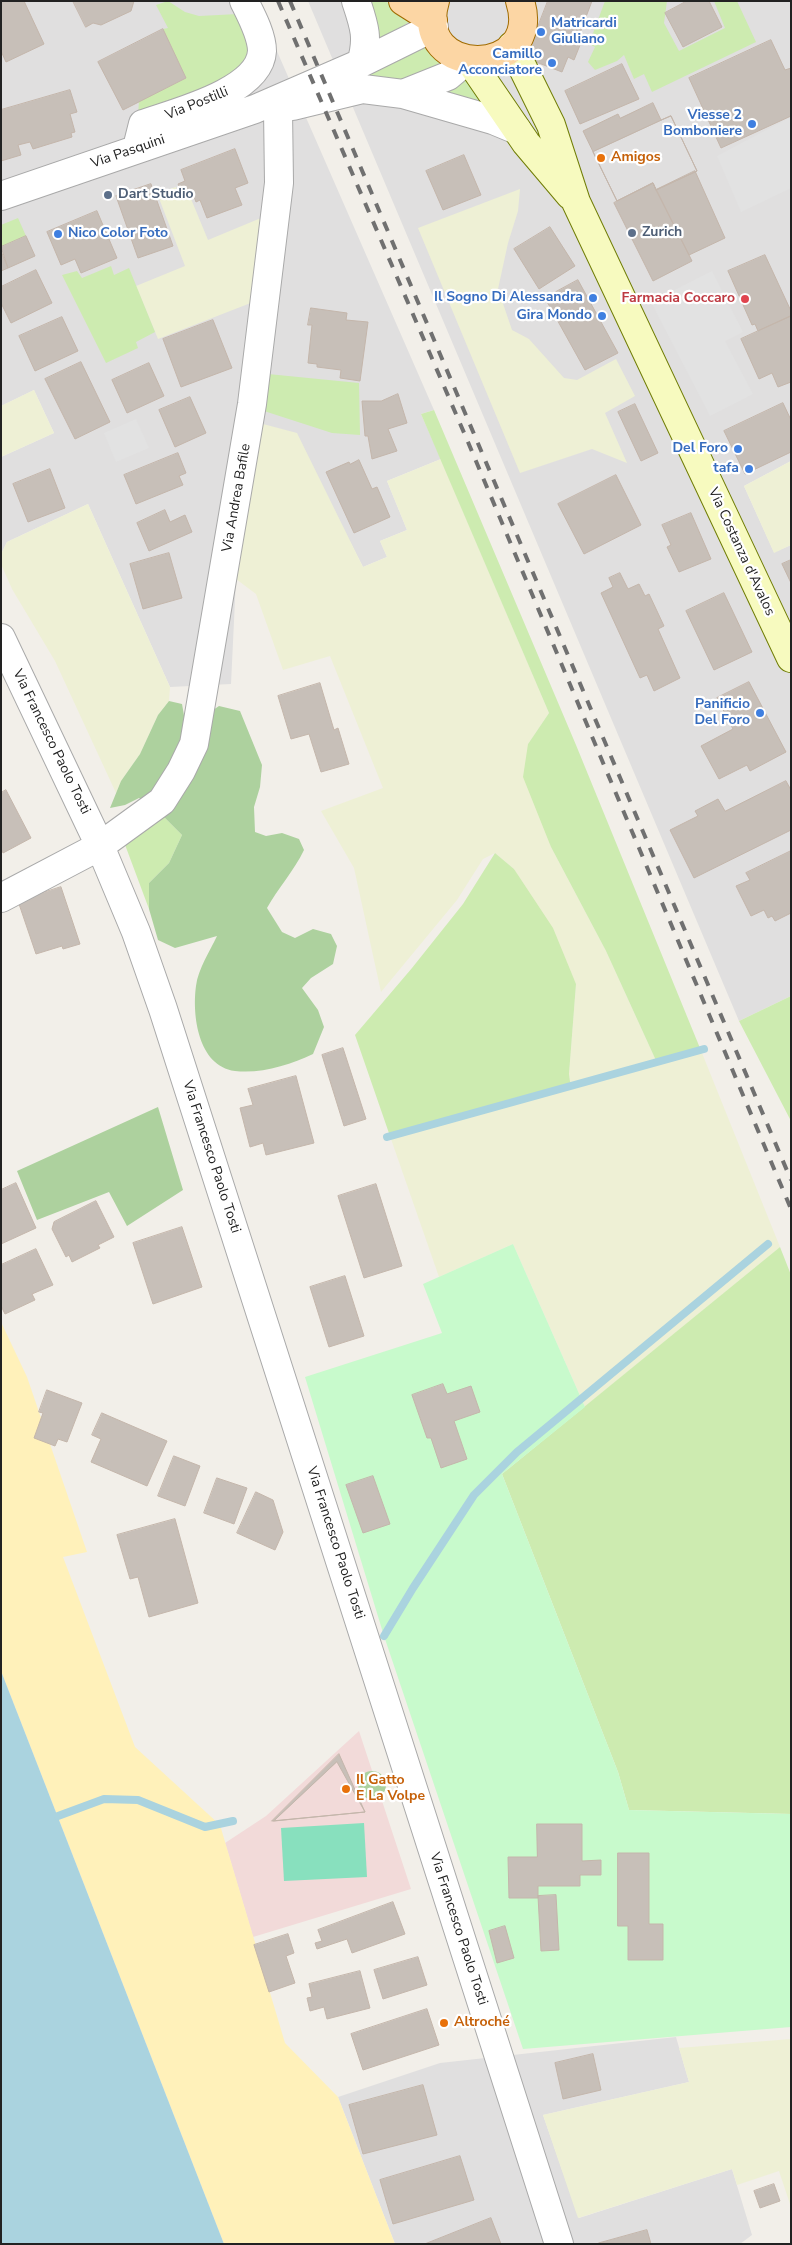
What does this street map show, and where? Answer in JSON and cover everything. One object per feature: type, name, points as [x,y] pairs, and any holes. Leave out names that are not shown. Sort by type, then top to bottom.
[{"type":"main road","points":[[402,1],[434,16],[438,38],[445,48],[455,56],[468,61],[493,59],[503,54],[512,46],[520,32],[522,4]]},
{"type":"main road","name":"Via Costanza d'Avalos","points":[[512,46],[551,125],[576,202],[791,658]]},
{"type":"main road","name":"Via Costanza d'Avalos","points":[[468,61],[517,130],[550,173],[576,202]]},
{"type":"street","name":"Via Postilli","points":[[137,148],[144,124],[218,98],[239,86],[253,70],[261,56],[262,50],[244,1]]},
{"type":"street","points":[[356,1],[366,35],[366,48],[361,63]]},
{"type":"street","points":[[361,63],[434,16]]},
{"type":"street","points":[[404,94],[448,76],[468,61]]},
{"type":"street","name":"Via Pasquini","points":[[267,109],[361,63]]},
{"type":"street","name":"Via Pasquini","points":[[1,196],[137,148],[267,109],[363,89],[404,94]]},
{"type":"street","points":[[404,94],[493,120],[517,130]]},
{"type":"street","name":"Via Andrea Bafile","points":[[100,846],[162,801],[181,771],[194,744],[252,404],[279,183],[267,109]]},
{"type":"street","name":"Via Francesco Paolo Tosti","points":[[1,638],[100,846],[136,932],[163,1009],[559,2244]]},
{"type":"street","points":[[1,898],[100,846]]},
{"type":"shaded area","points":[[1,1],[255,1],[434,410],[421,414],[441,459],[387,481],[407,530],[380,541],[387,557],[363,567],[350,542],[236,579],[231,684],[170,687],[88,504],[7,542],[1,554],[1,457],[54,433],[34,390],[1,406]]},
{"type":"shaded area","points":[[308,1],[791,1],[791,461],[744,486],[774,552],[791,545],[791,996],[739,1021]]},
{"type":"shaded area","points":[[791,117],[791,188],[741,212],[717,156]]},
{"type":"shaded area","points":[[712,271],[743,332],[725,341],[753,394],[710,416],[651,302]]},
{"type":"shaded area","points":[[136,419],[149,448],[116,462],[104,433]]},
{"type":"shaded area","points":[[359,1731],[411,1889],[253,1937],[225,1843],[266,1816]]},
{"type":"shaded area","points":[[676,2037],[689,2082],[543,2115],[579,2218],[732,2169],[752,2235],[740,2244],[395,2244],[338,2097],[440,2063]]},
{"type":"green space","points":[[168,1],[185,12],[199,16],[238,14],[247,42],[247,63],[245,70],[138,116],[139,101],[186,78],[163,29],[168,28],[156,5]]},
{"type":"green space","points":[[366,1],[386,1],[409,22],[378,42]]},
{"type":"green space","points":[[605,1],[667,1],[664,23],[679,51],[725,28],[714,1],[737,1],[756,42],[652,92],[644,74],[634,79],[624,55],[617,61],[595,70],[588,62],[595,47],[589,44]]},
{"type":"green space","points":[[424,41],[450,65],[416,82],[370,79],[368,74]]},
{"type":"green space","points":[[463,77],[490,108],[443,94]]},
{"type":"green space","points":[[176,187],[179,197],[189,194],[208,240],[273,213],[261,299],[158,339],[136,286],[185,266],[157,193]]},
{"type":"green space","points":[[520,189],[518,211],[508,243],[498,289],[512,330],[529,339],[564,378],[577,380],[616,359],[635,396],[605,413],[627,463],[592,449],[520,473],[418,228]]},
{"type":"green space","points":[[18,218],[26,236],[1,247],[1,225]]},
{"type":"green space","points":[[111,266],[114,275],[129,268],[155,332],[136,342],[138,348],[106,363],[62,275],[77,271],[82,278]]},
{"type":"green space","points":[[268,374],[359,383],[360,435],[332,433],[264,411]]},
{"type":"green space","points":[[34,390],[54,433],[1,457],[1,406]]},
{"type":"green space","points":[[434,410],[576,745],[702,1053],[658,1065],[606,951],[551,847],[523,777],[528,744],[549,713],[421,414]]},
{"type":"green space","points":[[263,424],[297,433],[363,567],[387,557],[380,541],[407,530],[387,481],[441,459],[549,713],[528,744],[551,847],[606,951],[658,1065],[702,1053],[780,1247],[585,1407],[513,1244],[439,1277],[391,1139],[571,1089],[569,1074],[576,984],[514,869],[495,853],[483,859],[457,900],[381,992],[354,868],[321,811],[383,788],[330,656],[283,670],[256,594],[236,579]]},
{"type":"green space","points":[[791,461],[791,545],[774,553],[744,486]]},
{"type":"green space","points":[[88,504],[170,687],[169,701],[158,715],[140,754],[121,781],[116,793],[55,661],[12,589],[1,564],[1,554],[7,542]]},
{"type":"green space","points":[[169,701],[182,704],[185,721],[210,712],[219,706],[240,711],[262,765],[260,787],[254,807],[255,832],[266,836],[282,833],[299,839],[304,850],[267,908],[282,932],[295,938],[313,929],[331,934],[337,946],[333,964],[311,978],[302,988],[318,1010],[324,1027],[313,1054],[295,1062],[265,1070],[235,1071],[223,1067],[213,1060],[205,1050],[200,1038],[195,1011],[196,986],[202,967],[217,936],[175,948],[158,940],[149,909],[149,883],[169,863],[182,835],[161,814],[139,798],[125,805],[110,808],[121,781],[140,754],[158,715]]},
{"type":"green space","points":[[161,814],[182,835],[169,863],[149,883],[149,909],[124,842]]},
{"type":"green space","points":[[495,853],[514,869],[553,928],[576,984],[569,1074],[571,1089],[391,1139],[355,1035],[463,904]]},
{"type":"green space","points":[[791,996],[791,1121],[739,1021]]},
{"type":"green space","points":[[158,1107],[183,1190],[127,1226],[109,1192],[37,1220],[17,1171]]},
{"type":"green space","points":[[513,1244],[585,1407],[502,1474],[618,1772],[629,1810],[791,1814],[791,2027],[523,2049],[384,1636],[305,1377],[442,1333],[423,1284]]},
{"type":"green space","points":[[780,1247],[791,1275],[791,1814],[629,1810],[618,1772],[502,1474]]},
{"type":"green space","points":[[372,1771],[382,1775],[386,1785],[382,1795],[372,1799],[362,1795],[358,1785],[362,1775]]},
{"type":"green space","points":[[364,1823],[367,1877],[284,1881],[281,1828]]},
{"type":"green space","points":[[791,2039],[791,2207],[779,2171],[737,2185],[732,2169],[578,2218],[543,2115],[689,2082],[679,2048]]},
{"type":"sand","points":[[1,1322],[27,1377],[87,1552],[63,1557],[135,1747],[220,1825],[285,2043],[338,2097],[395,2244],[224,2244],[1,1671]]},
{"type":"water","points":[[1,1671],[224,2244],[1,2244]]},
{"type":"building","points":[[1,1],[24,1],[44,44],[6,62],[1,51]]},
{"type":"building","points":[[73,1],[134,1],[131,11],[101,25],[93,23],[86,27]]},
{"type":"building","points":[[548,1],[592,1],[578,38],[582,40],[574,60],[568,57],[562,72],[536,62],[530,47]]},
{"type":"building","points":[[687,1],[709,1],[722,27],[683,47],[665,13]]},
{"type":"building","points":[[163,29],[186,78],[123,110],[98,62]]},
{"type":"building","points":[[771,40],[785,70],[791,68],[791,116],[721,148],[689,78]]},
{"type":"building","points":[[622,64],[639,99],[580,124],[565,91]]},
{"type":"building","points":[[70,90],[77,112],[70,114],[75,132],[71,133],[72,137],[33,149],[30,142],[18,145],[21,155],[1,161],[1,110]]},
{"type":"building","points":[[653,103],[661,120],[671,116],[697,171],[656,190],[653,183],[617,201],[583,131],[618,114],[620,118]]},
{"type":"building","points":[[671,116],[697,171],[656,190],[653,183],[617,201],[593,152]]},
{"type":"building","points":[[235,149],[248,183],[235,188],[242,205],[207,218],[200,200],[196,202],[191,189],[182,193],[178,184],[185,181],[181,170]]},
{"type":"building","points":[[464,155],[481,195],[443,210],[426,171]]},
{"type":"building","points":[[695,171],[725,238],[689,255],[656,190]]},
{"type":"building","points":[[653,183],[692,261],[653,281],[614,203]]},
{"type":"building","points":[[151,184],[173,246],[138,258],[116,196]]},
{"type":"building","points":[[97,211],[117,258],[81,273],[75,259],[61,265],[47,232]]},
{"type":"building","points":[[550,227],[575,266],[539,289],[514,249]]},
{"type":"building","points":[[26,236],[35,256],[8,268],[1,247]]},
{"type":"building","points":[[1,251],[8,268],[1,271]]},
{"type":"building","points":[[765,255],[791,311],[791,316],[758,331],[755,324],[752,325],[728,271]]},
{"type":"building","points":[[36,270],[52,303],[11,323],[1,303],[1,287]]},
{"type":"building","points":[[578,280],[618,353],[585,370],[545,298]]},
{"type":"building","points":[[311,308],[347,313],[346,320],[368,322],[360,381],[340,378],[341,370],[317,367],[317,364],[308,363],[312,325],[308,325]]},
{"type":"building","points":[[791,316],[791,382],[778,387],[772,373],[759,379],[741,339]]},
{"type":"building","points":[[62,317],[78,351],[35,371],[19,336]]},
{"type":"building","points":[[213,320],[232,368],[181,387],[163,339]]},
{"type":"building","points":[[81,362],[110,422],[75,439],[45,379]]},
{"type":"building","points":[[149,363],[164,396],[127,413],[112,380]]},
{"type":"building","points":[[398,394],[407,423],[388,429],[397,451],[372,459],[368,436],[365,436],[362,401],[381,401]]},
{"type":"building","points":[[190,397],[206,433],[175,447],[159,410]]},
{"type":"building","points":[[783,403],[791,420],[791,452],[745,474],[724,431]]},
{"type":"building","points":[[635,404],[658,453],[641,461],[618,412]]},
{"type":"building","points":[[178,453],[186,473],[179,476],[183,485],[136,504],[124,475]]},
{"type":"building","points":[[359,460],[372,489],[377,487],[390,517],[354,533],[326,472],[349,462],[350,464]]},
{"type":"building","points":[[50,469],[65,508],[28,522],[13,484]]},
{"type":"building","points":[[616,475],[641,525],[584,554],[558,504]]},
{"type":"building","points":[[165,510],[170,522],[185,515],[192,532],[149,551],[137,523]]},
{"type":"building","points":[[691,513],[711,559],[679,572],[667,547],[671,545],[662,525]]},
{"type":"building","points":[[169,553],[182,598],[143,609],[130,564]]},
{"type":"building","points":[[791,560],[791,583],[782,564]]},
{"type":"building","points":[[620,573],[628,589],[639,584],[645,596],[649,594],[664,626],[658,629],[680,678],[654,691],[647,675],[640,678],[601,593],[613,587],[609,578]]},
{"type":"building","points":[[724,593],[752,652],[714,670],[686,611]]},
{"type":"building","points":[[749,682],[786,752],[750,771],[747,765],[719,779],[701,746],[733,729],[717,698]]},
{"type":"building","points":[[320,683],[334,730],[338,728],[349,764],[321,772],[309,734],[291,739],[278,696]]},
{"type":"building","points":[[786,781],[791,790],[791,830],[694,878],[670,830],[698,816],[695,811],[718,799],[725,811]]},
{"type":"building","points":[[6,790],[31,838],[3,853],[1,848],[1,793]]},
{"type":"building","points":[[791,851],[791,913],[775,921],[772,916],[768,918],[764,910],[751,916],[736,886],[750,880],[746,873]]},
{"type":"building","points":[[61,887],[80,944],[63,949],[62,946],[36,954],[18,901]]},
{"type":"building","points":[[343,1048],[366,1119],[344,1126],[322,1055]]},
{"type":"building","points":[[296,1076],[314,1143],[266,1155],[263,1143],[250,1147],[240,1108],[253,1105],[248,1089]]},
{"type":"building","points":[[16,1183],[36,1228],[1,1244],[1,1190]]},
{"type":"building","points":[[376,1184],[402,1266],[364,1278],[338,1196]]},
{"type":"building","points":[[96,1201],[114,1237],[98,1245],[100,1248],[72,1262],[69,1255],[66,1257],[52,1229],[54,1222]]},
{"type":"building","points":[[182,1227],[202,1287],[153,1304],[133,1243]]},
{"type":"building","points":[[36,1249],[53,1285],[32,1294],[35,1300],[5,1314],[1,1306],[1,1265]]},
{"type":"building","points":[[345,1276],[364,1336],[329,1347],[310,1287]]},
{"type":"building","points":[[443,1384],[447,1394],[471,1386],[480,1412],[454,1421],[467,1459],[441,1468],[431,1438],[427,1438],[412,1395]]},
{"type":"building","points":[[47,1390],[82,1403],[67,1442],[58,1439],[55,1446],[34,1438],[43,1413],[39,1412]]},
{"type":"building","points":[[102,1413],[167,1441],[147,1486],[91,1462],[101,1439],[92,1435]]},
{"type":"building","points":[[174,1456],[200,1466],[185,1506],[158,1496]]},
{"type":"building","points":[[373,1476],[390,1524],[363,1533],[346,1485]]},
{"type":"building","points":[[217,1478],[247,1488],[234,1524],[204,1513]]},
{"type":"building","points":[[256,1492],[273,1500],[283,1532],[275,1550],[237,1533]]},
{"type":"building","points":[[175,1519],[198,1603],[149,1617],[138,1577],[130,1579],[117,1535]]},
{"type":"building","points":[[339,1754],[365,1812],[272,1821]]},
{"type":"building","points":[[337,1762],[365,1812],[274,1821]]},
{"type":"building","points":[[537,1824],[582,1824],[582,1861],[601,1860],[601,1875],[580,1875],[580,1886],[538,1886],[538,1898],[509,1898],[508,1857],[537,1857]]},
{"type":"building","points":[[618,1853],[649,1853],[649,1924],[663,1924],[663,1960],[628,1960],[628,1926],[618,1926]]},
{"type":"building","points":[[556,1895],[559,1950],[541,1951],[538,1896]]},
{"type":"building","points":[[393,1902],[405,1934],[352,1953],[347,1939],[317,1949],[315,1943],[322,1941],[318,1930]]},
{"type":"building","points":[[505,1926],[514,1958],[497,1963],[489,1931]]},
{"type":"building","points":[[288,1934],[294,1953],[286,1956],[295,1983],[269,1992],[254,1945]]},
{"type":"building","points":[[418,1957],[427,1985],[383,1999],[374,1970]]},
{"type":"building","points":[[360,1971],[370,2008],[327,2019],[324,2007],[310,2011],[307,1998],[312,1997],[309,1984]]},
{"type":"building","points":[[427,2009],[439,2045],[363,2070],[351,2034]]},
{"type":"building","points":[[593,2054],[601,2090],[563,2099],[555,2063]]},
{"type":"building","points":[[423,2085],[437,2135],[363,2154],[349,2105]]},
{"type":"building","points":[[460,2156],[474,2200],[393,2224],[380,2180]]},
{"type":"building","points":[[774,2184],[780,2201],[760,2208],[754,2191]]},
{"type":"building","points":[[491,2218],[501,2244],[425,2244]]},
{"type":"building","points":[[647,2230],[651,2244],[599,2243]]},
{"type":"waterway","points":[[387,1137],[704,1049]]},
{"type":"waterway","points":[[384,1636],[474,1495],[517,1452],[768,1244]]},
{"type":"waterway","points":[[58,1816],[104,1799],[138,1800],[205,1827],[233,1821]]},
{"type":"railway","points":[[278,1],[465,435],[791,1209]]},
{"type":"railway","points":[[290,1],[791,1180]]},
{"type":"place","name":"Matricardi Giuliano","points":[[541,32]]},
{"type":"place","name":"Camillo Acconciatore","points":[[552,63]]},
{"type":"place","name":"Viesse 2 Bomboniere","points":[[752,124]]},
{"type":"place","name":"Amigos","points":[[601,158]]},
{"type":"place","name":"Dart Studio","points":[[108,195]]},
{"type":"place","name":"Zurich","points":[[632,233]]},
{"type":"place","name":"Nico Color Foto","points":[[58,234]]},
{"type":"place","name":"Il Sogno Di Alessandra","points":[[593,298]]},
{"type":"place","name":"Farmacia Coccaro","points":[[745,299]]},
{"type":"place","name":"Gira Mondo","points":[[602,316]]},
{"type":"place","name":"Del Foro","points":[[738,449]]},
{"type":"place","name":"tafa","points":[[749,469]]},
{"type":"place","name":"Panificio Del Foro","points":[[760,713]]},
{"type":"place","name":"Il Gatto E La Volpe","points":[[346,1789]]},
{"type":"place","name":"Altroché","points":[[444,2023]]}]
